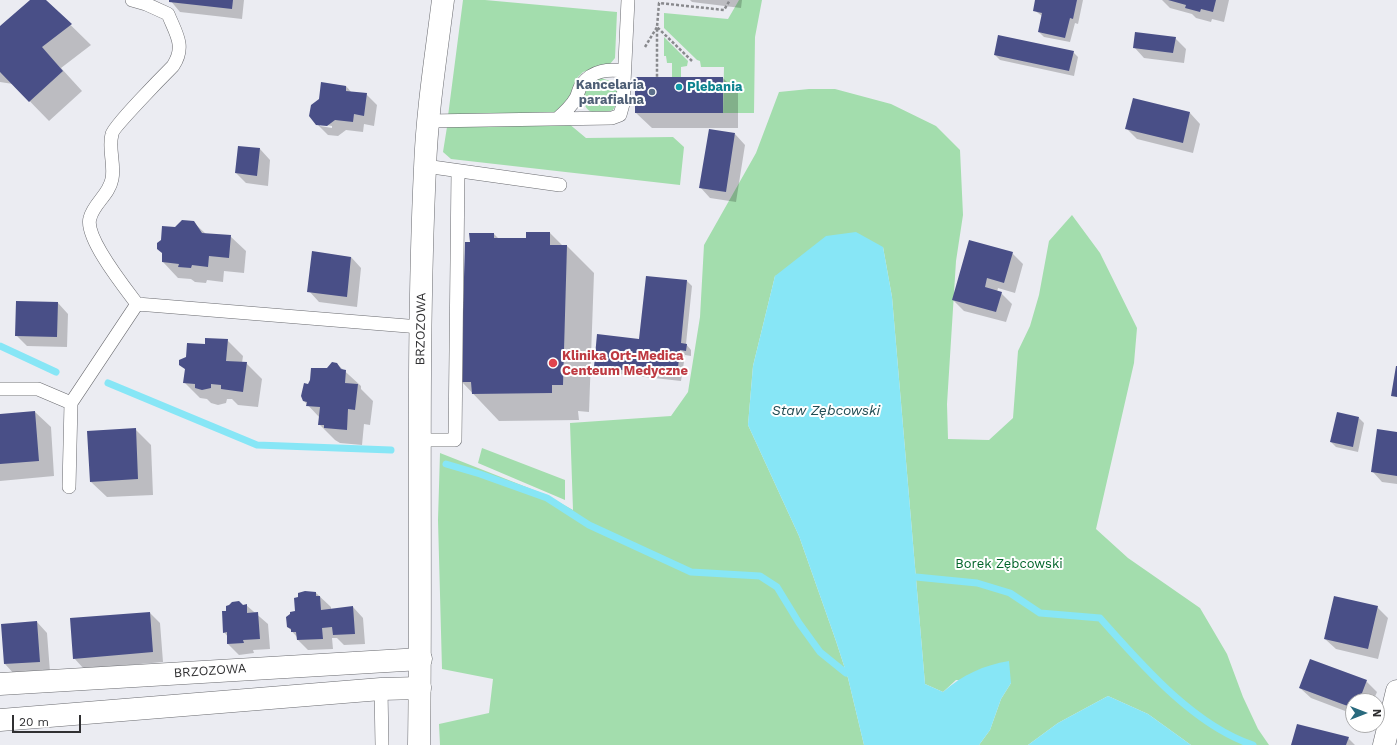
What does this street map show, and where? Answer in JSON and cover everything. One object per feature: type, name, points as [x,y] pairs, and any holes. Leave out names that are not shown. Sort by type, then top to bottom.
[{"type":"street","name":"BRZOZOWA","points":[[419,745],[421,659],[420,326],[425,166],[443,0]]},
{"type":"street","name":"BRZOZOWA","points":[[0,684],[421,659]]},
{"type":"street","points":[[0,720],[381,688],[420,688]]},
{"type":"street","points":[[1384,745],[1397,691]]},
{"type":"lane","points":[[132,0],[146,4],[168,14],[180,45],[179,56],[173,66],[112,132],[111,149],[114,166],[112,180],[107,193],[89,218],[90,232],[105,259],[137,304]]},
{"type":"lane","points":[[429,121],[612,118],[620,115],[623,104],[628,0]]},
{"type":"lane","points":[[557,119],[576,99],[581,85],[589,76],[602,71],[624,71]]},
{"type":"lane","points":[[425,166],[560,185]]},
{"type":"lane","points":[[420,440],[455,440],[458,171]]},
{"type":"lane","points":[[137,304],[420,326]]},
{"type":"lane","points":[[69,487],[71,404],[137,304]]},
{"type":"lane","points":[[0,389],[38,389],[71,404]]},
{"type":"lane","points":[[381,688],[382,745]]},
{"type":"path","points":[[692,61],[657,27],[659,1],[724,10],[730,0]]},
{"type":"green space","points":[[463,0],[485,0],[617,12],[615,58],[610,64],[583,72],[577,78],[569,98],[555,112],[448,116]]},
{"type":"green space","points":[[739,0],[762,0],[755,37],[754,113],[723,113],[724,67],[701,67],[700,61],[697,60],[664,28],[664,13],[728,19]]},
{"type":"green space","points":[[664,37],[688,61],[687,66],[681,67],[681,77],[672,77],[672,63],[667,63],[666,56],[664,56]]},
{"type":"green space","points":[[598,77],[613,82],[618,88],[617,103],[613,110],[599,113],[589,110],[586,106],[584,95],[586,87]]},
{"type":"green space","name":"Borek Zębcowski","points":[[809,89],[835,89],[891,104],[936,126],[960,150],[963,215],[956,261],[947,404],[948,439],[989,440],[1013,418],[1018,351],[1030,326],[1039,295],[1049,241],[1072,215],[1100,253],[1137,328],[1134,363],[1096,529],[1128,558],[1200,608],[1227,654],[1243,697],[1258,729],[1269,745],[1191,745],[1148,714],[1108,696],[1058,723],[1028,745],[979,745],[990,730],[1001,699],[1011,683],[956,680],[943,692],[925,684],[892,297],[883,247],[775,276],[753,366],[748,425],[799,536],[848,678],[864,745],[440,745],[439,724],[489,713],[493,679],[442,669],[438,520],[440,453],[544,494],[573,510],[570,423],[671,416],[688,392],[700,317],[704,245],[756,153],[779,92]]},
{"type":"green space","points":[[568,123],[586,138],[673,137],[684,147],[680,185],[451,159],[443,152],[447,127]]},
{"type":"green space","points":[[482,448],[565,480],[565,500],[478,463]]},
{"type":"water","name":"Staw Zębcowski","points":[[856,232],[883,247],[892,297],[925,684],[943,692],[966,676],[982,668],[1009,661],[1011,683],[1001,699],[990,730],[979,745],[864,745],[848,678],[799,536],[748,425],[753,366],[775,276],[826,236]]},
{"type":"water","points":[[1108,696],[1148,714],[1191,745],[1028,745],[1058,723]]},
{"type":"building","points":[[30,0],[46,0],[72,24],[42,47],[63,71],[29,102],[0,72],[0,26]]},
{"type":"building","points":[[169,0],[233,0],[232,9],[169,2]]},
{"type":"building","points":[[1035,0],[1077,0],[1073,19],[1070,18],[1065,38],[1038,32],[1042,13],[1033,11]]},
{"type":"building","points":[[1168,0],[1216,0],[1213,12],[1201,9],[1200,12],[1185,8],[1186,5]]},
{"type":"building","points":[[1135,32],[1176,37],[1173,53],[1133,48]]},
{"type":"building","points":[[998,35],[1074,51],[1069,71],[994,55]]},
{"type":"building","name":"Plebania","points":[[635,77],[723,77],[723,113],[635,113]]},
{"type":"building","points":[[321,82],[346,86],[346,91],[367,93],[364,116],[354,114],[353,122],[335,120],[327,126],[316,125],[309,116],[311,105],[319,99]]},
{"type":"building","points":[[1133,98],[1190,112],[1183,143],[1125,129]]},
{"type":"building","points":[[709,129],[735,133],[726,192],[699,188]]},
{"type":"building","points":[[238,146],[260,148],[257,176],[235,173]]},
{"type":"building","points":[[182,220],[194,221],[202,233],[231,235],[229,258],[209,256],[208,267],[192,265],[191,268],[178,267],[179,264],[162,262],[162,253],[157,249],[157,243],[161,240],[162,226],[175,227]]},
{"type":"building","points":[[526,232],[550,232],[550,245],[567,245],[563,385],[552,385],[552,393],[472,394],[471,382],[461,382],[465,242],[470,242],[469,233],[494,233],[494,238],[526,238]]},
{"type":"building","points":[[969,240],[1013,252],[1004,283],[987,278],[985,287],[1002,292],[996,312],[952,300]]},
{"type":"building","points":[[312,251],[351,257],[347,297],[307,292]]},
{"type":"building","points":[[646,276],[687,280],[681,343],[687,344],[686,351],[680,350],[677,376],[594,367],[597,334],[639,339]]},
{"type":"building","points":[[16,301],[58,302],[57,337],[15,336]]},
{"type":"building","points":[[205,338],[228,339],[226,361],[247,362],[243,392],[221,389],[221,385],[211,384],[211,388],[202,390],[195,388],[195,384],[183,383],[185,369],[179,365],[179,360],[186,357],[187,343],[205,344]]},
{"type":"building","points":[[332,362],[337,363],[341,369],[346,370],[345,383],[358,384],[355,410],[348,409],[347,430],[324,428],[324,425],[318,425],[320,407],[306,406],[307,402],[303,401],[301,396],[304,383],[308,384],[310,380],[311,368],[327,368]]},
{"type":"building","points":[[1397,366],[1397,397],[1391,396]]},
{"type":"building","points":[[35,411],[39,461],[0,464],[0,414]]},
{"type":"building","points":[[1337,412],[1359,417],[1353,447],[1330,442]]},
{"type":"building","points":[[136,428],[138,479],[90,482],[87,431]]},
{"type":"building","points":[[1377,429],[1397,432],[1397,476],[1371,472]]},
{"type":"building","points":[[305,591],[316,592],[316,596],[320,596],[321,610],[353,606],[355,634],[333,635],[332,627],[322,628],[323,639],[297,640],[296,632],[291,632],[291,629],[287,627],[286,617],[290,614],[290,612],[295,611],[294,598],[298,597],[298,593]]},
{"type":"building","points":[[1334,596],[1378,606],[1368,649],[1324,639]]},
{"type":"building","points":[[239,601],[243,605],[247,604],[247,613],[258,612],[260,639],[243,640],[244,643],[227,644],[227,632],[223,633],[222,611],[226,611],[226,606],[232,602]]},
{"type":"building","points":[[150,612],[153,652],[73,659],[70,618]]},
{"type":"building","points":[[37,621],[40,662],[4,664],[1,624]]},
{"type":"building","points":[[1310,659],[1367,680],[1362,693],[1345,693],[1345,705],[1299,688]]},
{"type":"building","points":[[1297,724],[1349,737],[1346,745],[1291,745]]},
{"type":"waterway","points":[[0,346],[56,372]]},
{"type":"waterway","points":[[108,383],[257,445],[391,450]]},
{"type":"waterway","points":[[446,464],[480,474],[547,498],[589,525],[691,572],[760,576],[777,587],[799,623],[820,652],[846,673]]},
{"type":"waterway","points":[[916,577],[977,583],[1010,593],[1040,613],[1100,618],[1151,673],[1189,708],[1231,736],[1253,745]]},
{"type":"place","name":"Plebania","points":[[679,87]]},
{"type":"place","name":"Kancelaria parafialna","points":[[652,92]]},
{"type":"place","name":"Klinika Ort-Medica Centeum Medyczne","points":[[553,363]]}]
